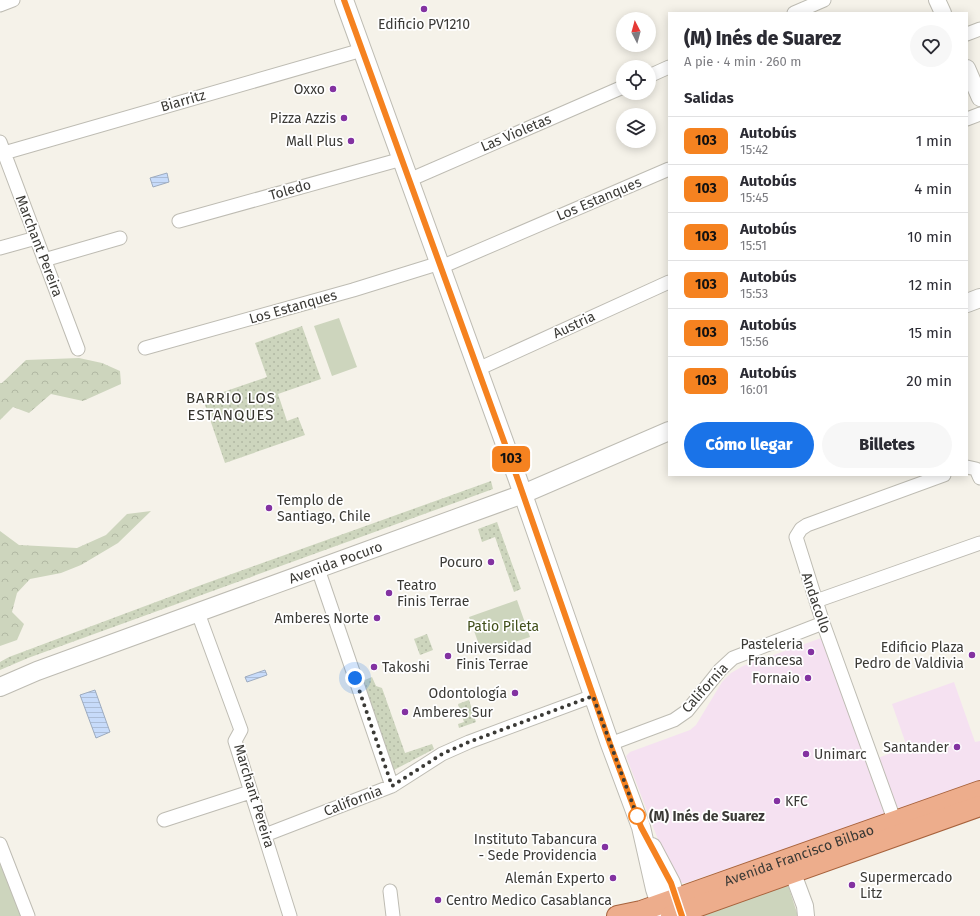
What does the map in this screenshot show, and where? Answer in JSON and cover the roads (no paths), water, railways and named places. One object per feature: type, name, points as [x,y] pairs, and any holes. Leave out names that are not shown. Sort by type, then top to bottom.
[{"type":"main road","points":[[344,0],[523,494],[610,744],[672,910]]},
{"type":"main road","points":[[968,303],[980,298]]},
{"type":"main road","name":"Avenida Pocuro","points":[[0,687],[37,671],[523,494],[668,431]]},
{"type":"main road","name":"Avenida Francisco Bilbao","points":[[790,867],[896,822],[980,791]]},
{"type":"main road","name":"Avenida Francisco Bilbao","points":[[617,916],[641,911],[672,910],[790,867],[980,806]]},
{"type":"street","points":[[0,5],[13,0]]},
{"type":"street","points":[[796,12],[824,0]]},
{"type":"street","points":[[937,0],[943,12]]},
{"type":"street","points":[[968,34],[980,29]]},
{"type":"street","name":"Biarritz","points":[[2,148],[362,50]]},
{"type":"street","points":[[656,73],[668,67]]},
{"type":"street","points":[[968,70],[980,98]]},
{"type":"street","name":"Las Violetas","points":[[409,180],[616,90]]},
{"type":"street","points":[[968,119],[980,114]]},
{"type":"street","name":"Marchant Pereira","points":[[2,148],[78,349]]},
{"type":"street","name":"Toledo","points":[[179,222],[402,159]]},
{"type":"street","name":"Los Estanques","points":[[145,348],[440,265],[668,169]]},
{"type":"street","points":[[0,248],[36,238]]},
{"type":"street","points":[[44,260],[120,238]]},
{"type":"street","name":"Austria","points":[[478,369],[668,282]]},
{"type":"street","points":[[968,467],[976,469],[980,478]]},
{"type":"street","name":"Andacollo","points":[[896,822],[823,623],[796,537],[801,529],[807,525],[941,476]]},
{"type":"street","points":[[816,601],[980,543]]},
{"type":"street","points":[[318,569],[392,786]]},
{"type":"street","name":"Marchant Pereira","points":[[198,613],[241,730],[235,741],[290,915]]},
{"type":"street","name":"California","points":[[610,744],[674,720],[695,701],[722,667],[733,658],[823,623]]},
{"type":"street","name":"California","points":[[265,835],[392,786],[442,754],[469,742],[593,696]]},
{"type":"street","points":[[164,820],[250,792]]},
{"type":"street","points":[[0,844],[28,916]]},
{"type":"street","points":[[790,867],[805,906],[806,916]]},
{"type":"street","points":[[390,891],[393,916]]},
{"type":"water","points":[[167,173],[169,182],[153,187],[150,178]]},
{"type":"water","points":[[265,670],[267,675],[247,682],[245,677]]},
{"type":"water","points":[[95,690],[110,732],[96,738],[80,695]]},
{"type":"place","name":"Edificio PV1210","points":[[424,9]]},
{"type":"place","name":"Oxxo","points":[[333,89]]},
{"type":"place","name":"Pizza Azzis","points":[[344,118]]},
{"type":"place","name":"Mall Plus","points":[[351,141]]},
{"type":"place","name":"Templo de Santiago, Chile","points":[[269,508]]},
{"type":"place","name":"Pocuro","points":[[491,562]]},
{"type":"place","name":"Teatro Finis Terrae","points":[[389,593]]},
{"type":"place","name":"Amberes Norte","points":[[377,618]]},
{"type":"place","name":"Pasteleria Francesa","points":[[811,652]]},
{"type":"place","name":"Edificio Plaza Pedro de Valdivia","points":[[972,655]]},
{"type":"place","name":"Universidad Finis Terrae","points":[[448,656]]},
{"type":"place","name":"Takoshi","points":[[374,667]]},
{"type":"place","name":"Fornaio","points":[[808,678]]},
{"type":"place","name":"Odontología","points":[[515,693]]},
{"type":"place","name":"Amberes Sur","points":[[405,712]]},
{"type":"place","name":"Santander","points":[[957,747]]},
{"type":"place","name":"Unimarc","points":[[806,754]]},
{"type":"place","name":"KFC","points":[[777,801]]},
{"type":"place","name":"(M) Inés de Suarez","points":[[637,816]]},
{"type":"place","name":"Instituto Tabancura - Sede Providencia","points":[[605,847]]},
{"type":"place","name":"Alemán Experto","points":[[613,878]]},
{"type":"place","name":"Supermercado Litz","points":[[852,885]]},
{"type":"place","name":"Centro Medico Casablanca","points":[[438,900]]},
{"type":"district","name":"BARRIO LOS ESTANQUES","points":[[231,406]]},
{"type":"park label","name":"Patio Pileta","points":[[503,626]]}]
